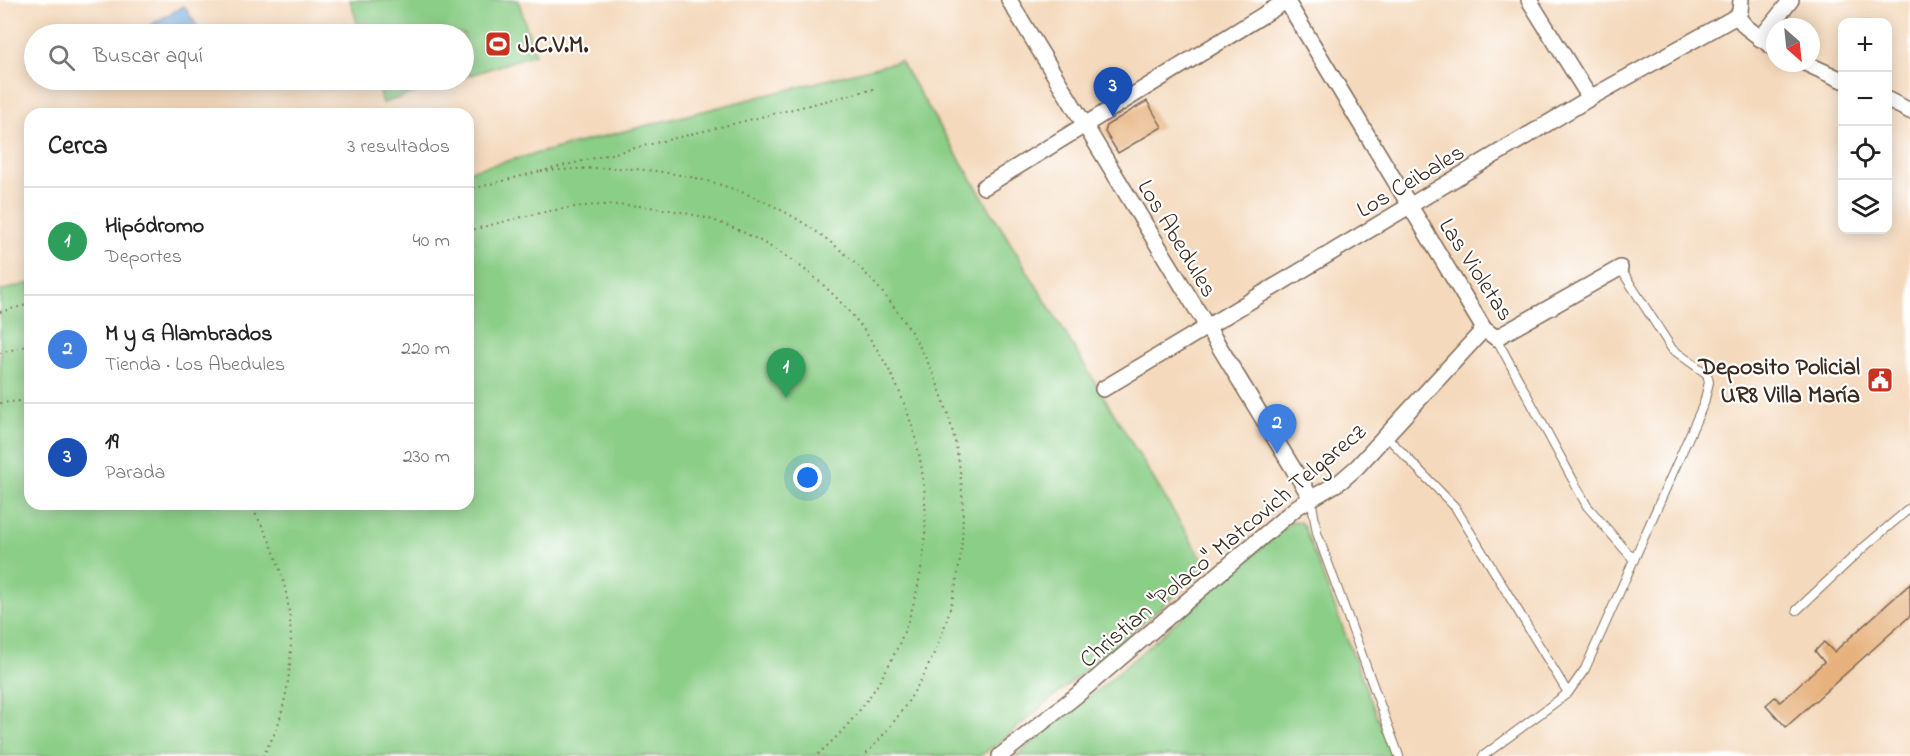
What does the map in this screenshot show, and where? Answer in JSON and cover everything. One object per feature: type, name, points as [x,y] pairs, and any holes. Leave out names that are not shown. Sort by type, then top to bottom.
[{"type":"street","name":"Los Abedules","points":[[1009,0],[1311,498]]},
{"type":"street","points":[[984,187],[1286,0]]},
{"type":"street","name":"Las Violetas","points":[[1286,0],[1409,206],[1490,334]]},
{"type":"street","points":[[1529,0],[1590,99]]},
{"type":"street","points":[[1760,39],[1791,0]]},
{"type":"street","points":[[1740,9],[1746,27],[1766,43]]},
{"type":"street","name":"Los Ceibales","points":[[1103,389],[1740,9]]},
{"type":"street","points":[[1820,70],[1838,78]]},
{"type":"street","points":[[1892,102],[1910,111]]},
{"type":"street","name":"Christian \"Polaco\" Matcovich Telgarecz","points":[[1000,756],[1077,695],[1297,507],[1341,481],[1490,334],[1620,268]]},
{"type":"lane","points":[[1484,756],[1568,693],[1585,669],[1704,403],[1709,382],[1707,374],[1672,349],[1620,268]]},
{"type":"lane","name":"Las Violetas","points":[[1490,334],[1587,506],[1634,560]]},
{"type":"lane","points":[[1387,437],[1455,507],[1568,693]]},
{"type":"lane","points":[[1311,498],[1317,532],[1399,756]]},
{"type":"lane","points":[[1797,610],[1910,508]]},
{"type":"path","points":[[474,188],[878,88]]},
{"type":"path","points":[[541,171],[615,169],[666,173],[716,184],[763,201],[828,240],[860,268],[898,312],[925,355],[947,410],[960,467],[963,526],[958,576],[945,625],[925,672],[899,715],[864,756]]},
{"type":"path","points":[[474,230],[555,210],[611,204],[658,208],[704,218],[748,235],[789,258],[833,294],[870,338],[898,387],[917,441],[926,498],[924,555],[912,611],[890,664],[858,711],[840,733],[816,756]]},
{"type":"path","points":[[0,312],[24,306]]},
{"type":"path","points":[[0,353],[24,347]]},
{"type":"path","points":[[0,403],[24,401]]},
{"type":"path","points":[[252,510],[276,555],[290,609],[291,665],[280,720],[263,756]]},
{"type":"green space","name":"J.C.V.M.","points":[[350,0],[518,0],[535,54],[474,74],[474,24],[358,24]]},
{"type":"green space","points":[[900,61],[1207,567],[1001,741],[980,756],[0,756],[0,291],[24,285],[24,510],[474,510],[474,169]]},
{"type":"green space","points":[[379,90],[424,90],[383,103]]},
{"type":"green space","points":[[1292,521],[1300,522],[1304,527],[1392,756],[1016,756],[1110,680]]},
{"type":"water","points":[[184,6],[196,24],[152,24]]},
{"type":"building","points":[[1147,101],[1162,127],[1118,153],[1105,132],[1107,125]]},
{"type":"building","points":[[1910,584],[1910,616],[1786,727],[1766,705],[1775,697],[1780,702],[1824,662],[1815,651],[1824,642],[1834,652]]},
{"type":"place","name":"J.C.V.M.","points":[[498,44]]},
{"type":"place","name":"19","points":[[1113,117]]},
{"type":"place","name":"Deposito Policial UR8 Villa María","points":[[1880,380]]},
{"type":"place","name":"Hipódromo","points":[[786,398]]},
{"type":"place","name":"M y G Alambrados","points":[[1277,454]]}]
